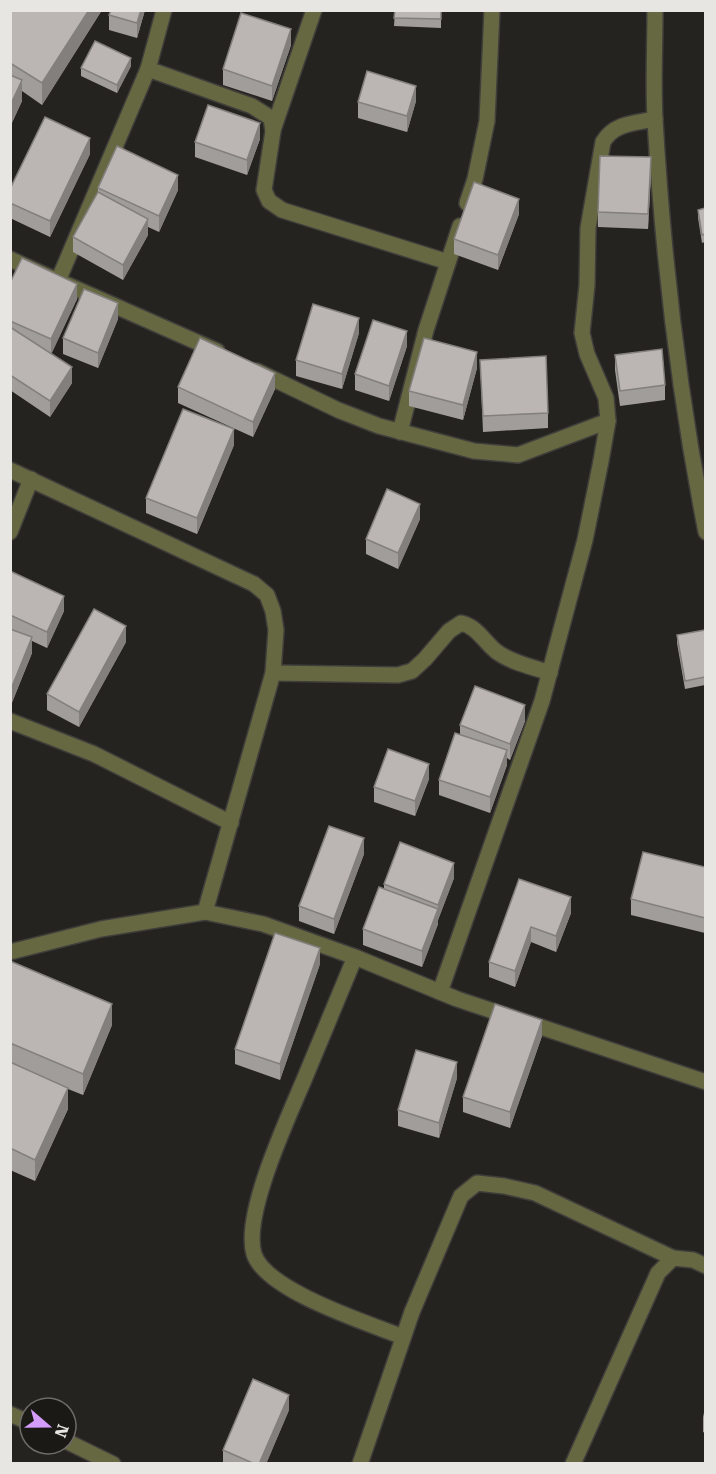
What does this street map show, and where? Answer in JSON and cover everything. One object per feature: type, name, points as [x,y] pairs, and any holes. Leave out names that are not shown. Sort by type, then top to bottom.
[{"type":"street","points":[[58,280],[148,69],[164,10]]},
{"type":"street","points":[[314,10],[273,131],[264,190],[269,201],[282,210],[307,219],[448,262]]},
{"type":"street","points":[[400,432],[426,330],[475,179],[486,122],[492,10]]},
{"type":"street","points":[[654,10],[655,119],[671,315],[690,453],[705,532]]},
{"type":"street","points":[[148,69],[252,106],[271,118],[273,131]]},
{"type":"street","points":[[440,992],[542,701],[585,540],[608,421],[606,398],[587,354],[582,333],[587,285],[588,228],[603,142],[609,132],[622,125],[655,119]]},
{"type":"street","points":[[10,260],[194,340],[338,410],[400,432],[474,451],[518,455],[608,421]]},
{"type":"street","points":[[10,470],[254,584],[267,595],[273,611],[276,630],[273,673],[205,912]]},
{"type":"street","points":[[10,532],[31,479]]},
{"type":"street","points":[[273,673],[398,675],[412,671],[449,631],[461,623],[472,626],[497,652],[550,673]]},
{"type":"street","points":[[10,721],[94,754],[231,823]]},
{"type":"street","points":[[10,952],[101,929],[205,912],[263,924],[355,957],[440,992],[705,1082]]},
{"type":"street","points":[[355,957],[268,1166],[253,1225],[254,1255],[269,1274],[307,1300],[403,1336]]},
{"type":"street","points":[[360,1464],[403,1336],[460,1196],[477,1183],[536,1193],[673,1258],[693,1260],[705,1266]]},
{"type":"street","points":[[573,1464],[658,1274],[673,1258]]},
{"type":"street","points":[[78,1447],[112,1464]]},
{"type":"building","points":[[10,10],[89,10],[42,83],[10,63]]},
{"type":"building","points":[[111,10],[141,10],[137,23],[109,15]]},
{"type":"building","points":[[395,10],[441,10],[441,19],[394,18]]},
{"type":"building","points":[[241,13],[291,29],[272,86],[223,69]]},
{"type":"building","points":[[95,41],[131,58],[117,85],[81,68]]},
{"type":"building","points":[[367,71],[416,86],[407,116],[358,102]]},
{"type":"building","points":[[10,75],[22,80],[10,106]]},
{"type":"building","points":[[208,105],[260,123],[247,160],[195,142]]},
{"type":"building","points":[[45,117],[90,138],[50,221],[10,203],[10,189]]},
{"type":"building","points":[[117,146],[178,175],[159,216],[98,188]]},
{"type":"building","points":[[600,156],[651,157],[648,214],[598,212]]},
{"type":"building","points":[[474,182],[519,199],[498,255],[454,239]]},
{"type":"building","points":[[98,192],[148,219],[123,265],[73,237]]},
{"type":"building","points":[[705,208],[705,234],[702,235],[698,210]]},
{"type":"building","points":[[22,258],[77,284],[51,339],[10,321],[10,283]]},
{"type":"building","points":[[84,289],[118,303],[98,353],[63,338]]},
{"type":"building","points":[[313,304],[359,318],[342,374],[296,360]]},
{"type":"building","points":[[373,320],[407,331],[389,386],[355,374]]},
{"type":"building","points":[[10,327],[72,367],[50,401],[10,375]]},
{"type":"building","points":[[200,338],[275,373],[253,422],[178,387]]},
{"type":"building","points":[[424,338],[477,352],[463,405],[409,391]]},
{"type":"building","points":[[662,349],[665,385],[620,391],[615,355]]},
{"type":"building","points":[[546,356],[548,413],[483,416],[480,360]]},
{"type":"building","points":[[183,409],[234,429],[197,518],[146,498]]},
{"type":"building","points":[[387,489],[420,504],[398,553],[366,539]]},
{"type":"building","points":[[10,571],[64,596],[47,632],[10,615]]},
{"type":"building","points":[[94,609],[126,626],[79,712],[47,694]]},
{"type":"building","points":[[10,629],[32,637],[11,689],[10,689]]},
{"type":"building","points":[[705,630],[705,677],[685,681],[677,635]]},
{"type":"building","points":[[475,686],[525,705],[510,744],[460,725]]},
{"type":"building","points":[[455,733],[507,750],[490,797],[439,780]]},
{"type":"building","points":[[388,749],[429,764],[415,801],[374,787]]},
{"type":"building","points":[[329,826],[364,838],[334,919],[299,906]]},
{"type":"building","points":[[400,842],[454,863],[438,905],[384,884]]},
{"type":"building","points":[[643,852],[705,867],[705,918],[631,899]]},
{"type":"building","points":[[519,879],[571,897],[556,936],[531,927],[515,971],[489,962]]},
{"type":"building","points":[[379,887],[438,909],[422,951],[363,929]]},
{"type":"building","points":[[275,933],[320,948],[280,1064],[235,1049]]},
{"type":"building","points":[[10,961],[112,1004],[83,1074],[10,1043]]},
{"type":"building","points":[[495,1004],[542,1020],[510,1112],[463,1097]]},
{"type":"building","points":[[416,1050],[457,1062],[439,1123],[398,1110]]},
{"type":"building","points":[[10,1062],[68,1088],[35,1160],[10,1148]]},
{"type":"building","points":[[253,1379],[289,1395],[259,1464],[223,1450]]}]
